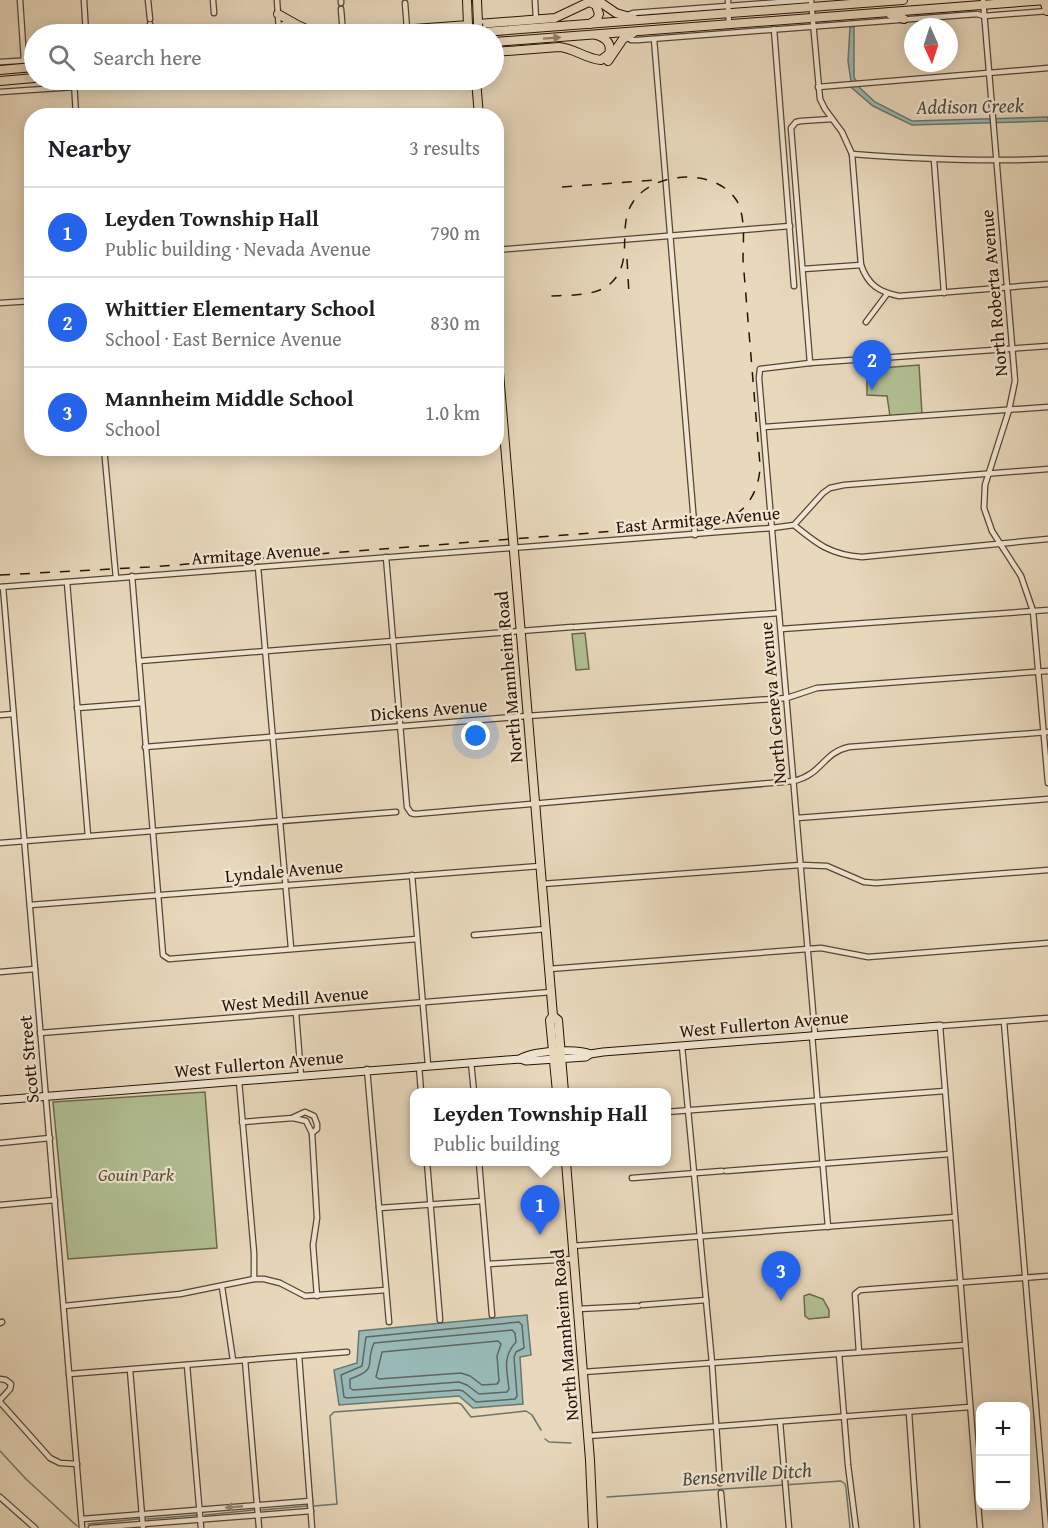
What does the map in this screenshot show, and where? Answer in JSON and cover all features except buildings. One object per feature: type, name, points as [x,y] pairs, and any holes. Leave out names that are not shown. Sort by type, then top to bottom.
[{"type":"main road","points":[[467,0],[468,24]]},
{"type":"main road","points":[[477,0],[478,24],[560,17],[585,3],[593,3],[598,8],[599,14],[597,19],[588,24]]},
{"type":"main road","points":[[560,17],[582,0]]},
{"type":"main road","points":[[597,0],[616,13],[643,20]]},
{"type":"main road","points":[[504,31],[643,20],[728,7],[810,2],[841,5],[903,0]]},
{"type":"main road","points":[[504,41],[639,31],[812,22],[841,16],[983,2],[1046,0],[1048,11]]},
{"type":"main road","points":[[880,13],[904,19]]},
{"type":"main road","points":[[278,14],[295,24]]},
{"type":"main road","points":[[286,24],[291,22],[295,24]]},
{"type":"main road","points":[[551,47],[567,51],[589,63],[600,64],[610,60],[626,37],[639,31]]},
{"type":"main road","points":[[504,51],[551,47],[568,48],[592,59],[601,60],[609,54],[610,47],[607,41],[595,35]]},
{"type":"main road","points":[[0,70],[24,68]]},
{"type":"main road","points":[[0,81],[24,79]]},
{"type":"main road","points":[[477,90],[478,108]]},
{"type":"main road","name":"North Mannheim Road","points":[[504,430],[554,1016],[550,1020],[563,1088]]},
{"type":"main road","name":"North Mannheim Road","points":[[557,1056],[557,1088]]},
{"type":"main road","name":"North Mannheim Road","points":[[566,1166],[595,1528]]},
{"type":"street","points":[[0,62],[24,60],[20,0]]},
{"type":"street","points":[[84,0],[85,24]]},
{"type":"street","points":[[148,0],[150,24]]},
{"type":"street","points":[[213,0],[214,13]]},
{"type":"street","points":[[277,0],[278,24]]},
{"type":"street","points":[[535,0],[536,20]]},
{"type":"street","points":[[810,2],[820,99],[847,141],[852,153],[861,265],[871,284],[887,294],[899,296],[1048,284]]},
{"type":"street","name":"North Roberta Avenue","points":[[983,2],[1015,381],[983,499],[992,531],[1021,576],[1033,611],[1046,732],[1048,783]]},
{"type":"street","points":[[405,3],[407,24]]},
{"type":"street","points":[[341,4],[343,24]]},
{"type":"street","points":[[616,22],[633,13],[728,7],[729,28]]},
{"type":"street","points":[[919,18],[1048,11]]},
{"type":"street","points":[[617,33],[631,40],[654,39],[729,28],[774,28],[812,22],[904,19]]},
{"type":"street","points":[[774,28],[794,286]]},
{"type":"street","points":[[654,39],[695,535]]},
{"type":"street","points":[[818,87],[1048,68]]},
{"type":"street","points":[[0,92],[30,90]]},
{"type":"street","points":[[74,90],[75,108]]},
{"type":"street","points":[[832,119],[801,121],[793,125],[791,132],[810,363],[1048,346]]},
{"type":"street","points":[[852,153],[934,160],[997,162],[1048,159]]},
{"type":"street","points":[[934,160],[944,292]]},
{"type":"street","points":[[504,249],[790,226]]},
{"type":"street","points":[[803,268],[861,265]]},
{"type":"street","points":[[866,322],[887,294]]},
{"type":"street","points":[[0,303],[24,302]]},
{"type":"street","name":"North Geneva Avenue","points":[[810,363],[760,369],[759,378],[808,949],[828,1227]]},
{"type":"street","points":[[764,427],[1048,407]]},
{"type":"street","points":[[105,456],[116,578]]},
{"type":"street","name":"East Armitage Avenue","points":[[514,547],[695,535],[794,525],[830,488],[1048,469]]},
{"type":"street","points":[[794,525],[821,547],[846,556],[862,557],[1048,539]]},
{"type":"street","name":"Armitage Avenue","points":[[2,587],[514,547]]},
{"type":"street","points":[[386,557],[407,807],[415,814],[794,781],[806,778],[832,754],[849,747],[1046,732]]},
{"type":"street","points":[[258,567],[291,948]]},
{"type":"street","points":[[132,576],[164,955],[169,959],[417,939]]},
{"type":"street","points":[[67,582],[88,836]]},
{"type":"street","name":"Scott Street","points":[[2,587],[82,1528]]},
{"type":"street","points":[[781,629],[1048,610]]},
{"type":"street","points":[[139,661],[779,613]]},
{"type":"street","name":"Dickens Avenue","points":[[146,747],[527,716],[787,698],[818,688],[1048,671]]},
{"type":"street","points":[[77,708],[142,703]]},
{"type":"street","points":[[0,715],[13,714]]},
{"type":"street","points":[[797,818],[1048,799]]},
{"type":"street","points":[[0,843],[396,812]]},
{"type":"street","points":[[542,884],[801,865],[828,866],[864,882],[876,883],[1048,870]]},
{"type":"street","name":"Lyndale Avenue","points":[[30,905],[540,866]]},
{"type":"street","points":[[412,874],[428,1065]]},
{"type":"street","points":[[474,935],[546,929]]},
{"type":"street","points":[[549,969],[808,949],[830,949],[868,957],[1048,943]]},
{"type":"street","points":[[0,972],[35,969]]},
{"type":"street","name":"West Medill Avenue","points":[[40,1033],[551,992]]},
{"type":"street","points":[[296,1013],[301,1076]]},
{"type":"street","points":[[980,1528],[940,1026],[1048,1018]]},
{"type":"street","points":[[1004,1022],[1046,1528]]},
{"type":"street","name":"West Fullerton Avenue","points":[[0,1100],[367,1069],[520,1059],[526,1061],[583,1050],[590,1054],[940,1026]]},
{"type":"street","points":[[682,1046],[712,1363],[720,1483]]},
{"type":"street","points":[[471,1062],[474,1088]]},
{"type":"street","points":[[419,1066],[421,1088]]},
{"type":"street","points":[[367,1069],[389,1323]]},
{"type":"street","points":[[239,1081],[254,1253],[254,1280]]},
{"type":"street","points":[[671,1112],[945,1091]]},
{"type":"street","points":[[293,1118],[305,1112],[314,1116],[317,1130],[312,1133]]},
{"type":"street","points":[[242,1122],[293,1118],[306,1120],[312,1133],[317,1218],[314,1245],[317,1296]]},
{"type":"street","points":[[0,1143],[50,1138]]},
{"type":"street","points":[[632,1178],[950,1154]]},
{"type":"street","points":[[427,1166],[440,1320]]},
{"type":"street","points":[[479,1166],[492,1315]]},
{"type":"street","points":[[0,1205],[55,1200]]},
{"type":"street","points":[[379,1208],[482,1201]]},
{"type":"street","points":[[572,1246],[955,1218]]},
{"type":"street","points":[[488,1264],[573,1259]]},
{"type":"street","points":[[859,1352],[855,1294],[860,1290],[1048,1276]]},
{"type":"street","points":[[64,1306],[180,1294],[254,1280],[272,1281],[290,1287],[305,1296],[386,1290]]},
{"type":"street","points":[[222,1287],[233,1360]]},
{"type":"street","points":[[578,1310],[706,1300]]},
{"type":"street","points":[[583,1372],[965,1345]]},
{"type":"street","points":[[69,1374],[347,1352]]},
{"type":"street","points":[[839,1354],[843,1417],[856,1528]]},
{"type":"street","points":[[299,1356],[312,1528]]},
{"type":"street","points":[[245,1360],[260,1528]]},
{"type":"street","points":[[187,1365],[201,1528]]},
{"type":"street","points":[[130,1370],[142,1526]]},
{"type":"street","points":[[0,1379],[11,1384],[9,1391],[0,1401],[50,1458],[60,1463],[77,1464]]},
{"type":"street","points":[[588,1436],[970,1407]]},
{"type":"street","points":[[909,1413],[917,1528]]},
{"type":"street","points":[[780,1422],[789,1528]]},
{"type":"street","points":[[721,1493],[724,1528]]},
{"type":"street","points":[[1,1500],[35,1528]]},
{"type":"street","points":[[82,1519],[310,1501]]},
{"type":"street","points":[[91,1528],[142,1526],[310,1510]]},
{"type":"green space","points":[[919,365],[922,414],[890,416],[887,396],[867,395],[867,369]]},
{"type":"green space","points":[[585,633],[589,669],[576,670],[572,634]]},
{"type":"green space","name":"Gouin Park","points":[[205,1092],[217,1248],[68,1259],[53,1102]]},
{"type":"green space","points":[[809,1294],[823,1299],[829,1310],[829,1317],[809,1319],[805,1316],[804,1296]]},
{"type":"water","points":[[850,27],[854,27],[854,77],[860,88],[875,102],[912,121],[1048,117],[1048,121],[912,125],[873,106],[852,88],[848,61]]},
{"type":"water","points":[[527,1315],[531,1355],[520,1357],[523,1404],[473,1408],[459,1396],[339,1405],[334,1370],[357,1363],[359,1331]]},
{"type":"waterway","name":"Bensenville Ditch","points":[[314,1506],[337,1504],[330,1416],[334,1412],[457,1403],[461,1404],[471,1417],[526,1411],[532,1415],[541,1430]]},
{"type":"waterway","name":"Bensenville Ditch","points":[[545,1439],[549,1442],[571,1443]]},
{"type":"waterway","name":"Bensenville Ditch","points":[[0,1451],[26,1479],[77,1526]]},
{"type":"waterway","name":"Bensenville Ditch","points":[[607,1497],[841,1481],[846,1488],[850,1528]]},
{"type":"waterway","name":"Bensenville Ditch","points":[[262,1510],[307,1506]]},
{"type":"waterway","name":"Bensenville Ditch","points":[[205,1515],[254,1510]]},
{"type":"waterway","name":"Bensenville Ditch","points":[[147,1519],[197,1515]]},
{"type":"waterway","name":"Bensenville Ditch","points":[[88,1524],[138,1519]]},
{"type":"railway","points":[[0,575],[149,567],[705,524],[723,521],[739,512],[755,491],[760,465],[743,260],[743,222],[737,201],[728,190],[701,178],[685,177],[670,179],[643,191],[628,212],[622,265],[611,283],[605,288],[590,293],[549,296]]},
{"type":"railway","points":[[562,187],[656,180]]},
{"type":"railway","points":[[627,259],[629,294]]},
{"type":"place","name":"Whittier Elementary School","points":[[872,390]]},
{"type":"place","name":"Leyden Township Hall","points":[[540,1235]]},
{"type":"place","name":"Mannheim Middle School","points":[[781,1301]]},
{"type":"water label","name":"Addison Creek","points":[[970,106]]}]
